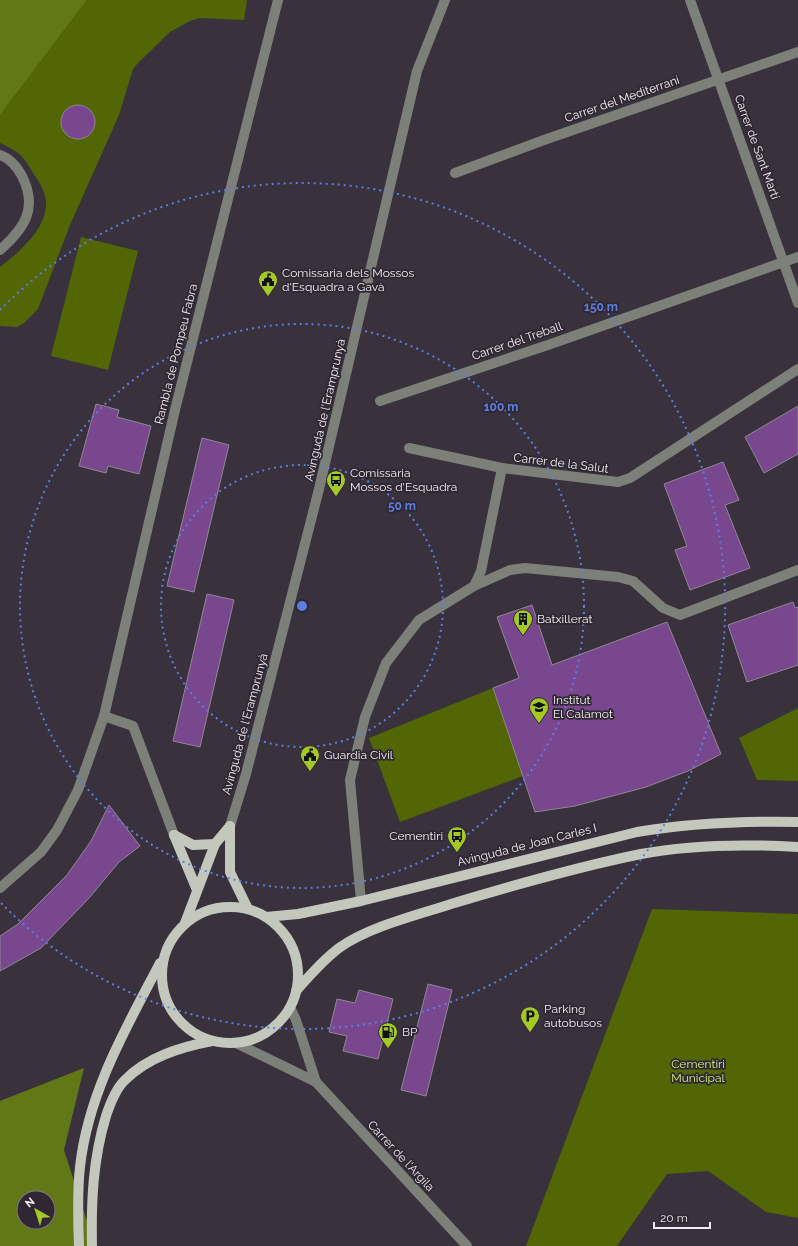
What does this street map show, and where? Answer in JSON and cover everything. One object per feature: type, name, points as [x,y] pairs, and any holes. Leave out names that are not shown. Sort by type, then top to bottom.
[{"type":"main road","name":"Avinguda de Joan Carles I","points":[[266,917],[298,914],[360,901],[637,832],[680,825],[723,822],[798,822]]},
{"type":"main road","points":[[184,924],[215,844],[230,826]]},
{"type":"main road","points":[[230,826],[230,872],[248,909]]},
{"type":"main road","points":[[174,835],[193,845],[215,844]]},
{"type":"main road","points":[[174,835],[197,890]]},
{"type":"main road","points":[[296,991],[316,969],[340,948],[366,934],[395,922],[502,889],[649,853],[727,846],[798,847]]},
{"type":"main road","points":[[79,1246],[78,1187],[80,1166],[94,1101],[112,1057],[170,942],[184,924],[193,917],[214,909],[237,907],[248,909],[266,917],[285,934],[293,949],[298,974],[296,991],[290,1007],[280,1021],[268,1032],[253,1039],[236,1043],[212,1041],[196,1035],[183,1025],[168,1005],[161,981],[164,956]]},
{"type":"main road","points":[[92,1246],[93,1176],[98,1148],[110,1106],[117,1090],[123,1081],[139,1068],[158,1058],[189,1046],[212,1041]]},
{"type":"street","name":"Rambla de Pompeu Fabra","points":[[0,888],[41,852],[57,830],[78,790],[104,716],[175,410],[278,0]]},
{"type":"street","name":"Avinguda de l'Eramprunyà","points":[[230,826],[246,774],[322,477],[417,71],[445,0]]},
{"type":"street","name":"Carrer de Sant Martí","points":[[690,0],[798,303]]},
{"type":"street","name":"Carrer del Mediterrani","points":[[455,173],[798,52]]},
{"type":"street","points":[[0,155],[5,157],[19,170],[30,195],[30,211],[15,235],[0,250]]},
{"type":"street","name":"Carrer del Treball","points":[[380,401],[798,257]]},
{"type":"street","name":"Carrer de la Salut","points":[[409,448],[502,468],[618,482],[630,478],[798,369]]},
{"type":"street","points":[[474,586],[481,571],[502,468]]},
{"type":"street","points":[[360,901],[350,780],[365,717],[386,663],[419,620],[474,586],[500,573],[525,568],[618,577],[633,581],[663,608],[680,615],[798,570]]},
{"type":"street","points":[[104,716],[133,726],[174,835]]},
{"type":"street","name":"Carrer de l'Argila","points":[[290,1007],[296,1020],[316,1082]]},
{"type":"street","name":"Carrer de l'Argila","points":[[236,1043],[316,1082],[467,1246]]},
{"type":"green space","points":[[0,0],[87,0],[0,115]]},
{"type":"green space","points":[[87,0],[247,0],[244,20],[200,18],[190,21],[170,32],[133,69],[119,115],[70,225],[38,309],[24,323],[17,327],[0,326],[0,267],[23,247],[37,230],[42,221],[46,201],[45,194],[24,159],[13,150],[0,143],[0,115]]},
{"type":"green space","points":[[81,237],[138,251],[108,370],[51,356]]},
{"type":"green space","points":[[493,688],[523,776],[400,822],[369,738]]},
{"type":"green space","points":[[798,708],[798,781],[757,780],[739,738]]},
{"type":"green space","name":"Cementiri Municipal","points":[[652,909],[798,914],[798,1218],[766,1212],[708,1171],[667,1174],[617,1246],[526,1246]]},
{"type":"green space","points":[[84,1068],[64,1150],[95,1246],[0,1246],[0,1101]]},
{"type":"building","points":[[75,105],[81,105],[85,106],[92,112],[95,122],[94,129],[88,136],[81,139],[75,139],[71,138],[64,132],[61,125],[61,119],[62,115],[68,108]]},
{"type":"building","points":[[96,404],[119,410],[117,417],[151,426],[139,474],[108,466],[106,473],[79,466]]},
{"type":"building","points":[[798,406],[798,454],[764,473],[745,437]]},
{"type":"building","points":[[202,438],[229,445],[194,592],[167,586]]},
{"type":"building","points":[[723,462],[739,500],[725,505],[750,568],[690,590],[675,550],[687,546],[664,484]]},
{"type":"building","points":[[207,594],[234,600],[200,747],[173,741]]},
{"type":"building","points":[[793,602],[795,608],[798,607],[798,665],[747,682],[728,625]]},
{"type":"building","points":[[532,605],[552,665],[667,622],[721,754],[688,771],[646,787],[575,806],[535,812],[493,688],[519,678],[497,617]]},
{"type":"building","points":[[109,805],[140,846],[119,862],[90,897],[41,948],[0,971],[0,936],[18,924],[67,875],[91,841]]},
{"type":"building","points":[[428,984],[452,990],[426,1096],[401,1090]]},
{"type":"building","points":[[359,990],[393,999],[378,1059],[343,1051],[347,1036],[329,1032],[337,999],[355,1003]]},
{"type":"place","name":"Comissaria dels Mossos d'Esquadra a Gavà","points":[[268,297]]},
{"type":"place","name":"Comissaria Mossos d'Esquadra","points":[[336,497]]},
{"type":"place","name":"Batxillerat","points":[[523,636]]},
{"type":"place","name":"Institut El Calamot","points":[[539,724]]},
{"type":"place","name":"Guardia Civil","points":[[310,772]]},
{"type":"place","name":"Cementiri","points":[[457,853]]},
{"type":"place","name":"Parking autobusos","points":[[530,1033]]},
{"type":"place","name":"BP","points":[[388,1049]]}]
